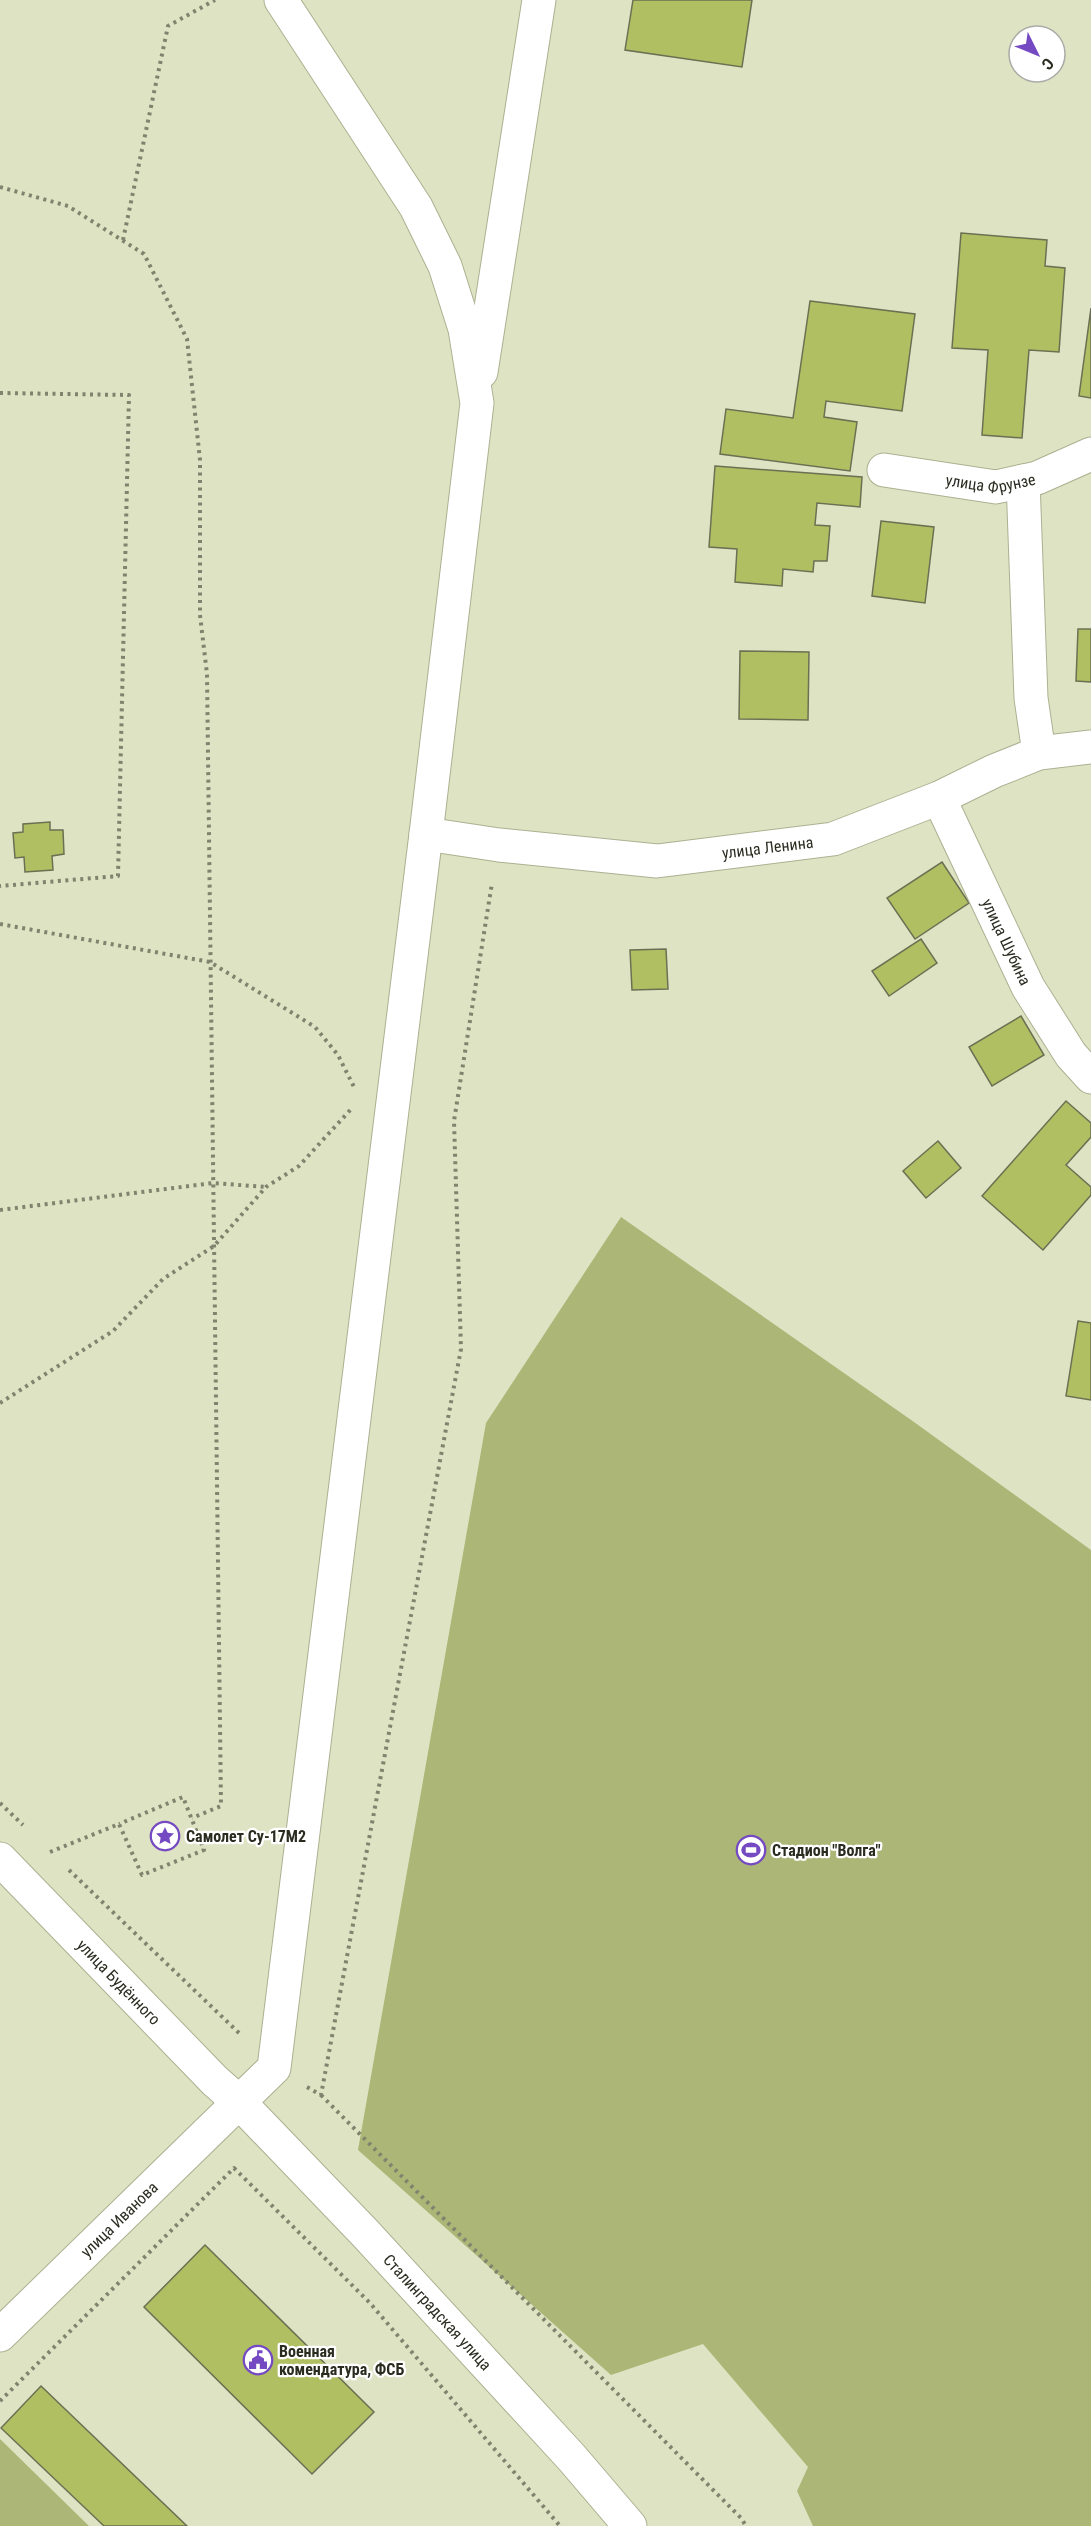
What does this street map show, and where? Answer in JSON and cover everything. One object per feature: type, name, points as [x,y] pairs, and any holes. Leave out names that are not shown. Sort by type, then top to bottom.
[{"type":"street","points":[[281,0],[416,207],[440,256],[465,328],[477,403]]},
{"type":"street","points":[[274,2068],[477,403],[539,0]]},
{"type":"street","name":"улица Фрунзе","points":[[884,470],[996,487],[1036,478],[1091,454]]},
{"type":"street","points":[[1023,481],[1031,698],[1039,753]]},
{"type":"street","name":"улица Ленина","points":[[426,834],[499,845],[657,861],[834,839],[939,798],[994,771],[1039,753],[1091,747]]},
{"type":"street","name":"улица Шубина","points":[[939,798],[1028,987],[1071,1055],[1091,1077]]},
{"type":"street","name":"улица Будённого","points":[[0,1859],[215,2081],[240,2103]]},
{"type":"street","name":"улица Иванова","points":[[0,2335],[274,2068]]},
{"type":"street","name":"Сталинградская улица","points":[[240,2103],[572,2458],[630,2526]]},
{"type":"path","points":[[123,240],[168,26],[215,0]]},
{"type":"path","points":[[0,187],[68,206],[144,254],[188,339],[200,460],[200,615],[207,674],[221,1806],[192,1818]]},
{"type":"path","points":[[0,393],[129,395],[118,876],[0,886]]},
{"type":"path","points":[[321,2095],[461,1349],[454,1121],[499,845]]},
{"type":"path","points":[[0,924],[210,962],[315,1027],[338,1055],[356,1090]]},
{"type":"path","points":[[0,1403],[113,1331],[163,1279],[214,1246],[266,1187],[299,1166],[360,1099]]},
{"type":"path","points":[[0,1210],[213,1183],[266,1187]]},
{"type":"path","points":[[50,1852],[183,1797],[204,1850],[142,1875],[118,1824]]},
{"type":"path","points":[[0,1803],[25,1828]]},
{"type":"path","points":[[42,1844],[59,1860]]},
{"type":"path","points":[[67,1869],[274,2068],[321,2095],[733,2510],[746,2526]]},
{"type":"path","points":[[0,2401],[234,2169],[370,2303],[560,2526]]},
{"type":"green space","name":"Стадион \"Волга\"","points":[[621,1217],[914,1422],[1091,1550],[1091,2526],[813,2526],[797,2491],[808,2467],[703,2344],[611,2375],[358,2150],[486,1423]]},
{"type":"green space","points":[[0,2439],[89,2526],[0,2526]]},
{"type":"building","points":[[633,0],[752,0],[742,67],[625,50]]},
{"type":"building","points":[[961,233],[1047,240],[1045,266],[1065,268],[1059,352],[1029,350],[1022,438],[982,435],[988,350],[952,348]]},
{"type":"building","points":[[810,301],[915,314],[902,411],[826,401],[824,417],[857,422],[850,471],[720,454],[726,409],[793,418]]},
{"type":"building","points":[[1091,308],[1091,398],[1079,396]]},
{"type":"building","points":[[715,466],[862,477],[860,507],[817,503],[815,525],[830,526],[827,561],[814,561],[813,572],[783,569],[782,586],[735,582],[737,549],[709,547]]},
{"type":"building","points":[[881,521],[934,527],[925,603],[872,596]]},
{"type":"building","points":[[1078,629],[1091,629],[1091,682],[1076,681]]},
{"type":"building","points":[[740,651],[809,652],[808,720],[739,719]]},
{"type":"building","points":[[50,822],[50,830],[63,830],[64,854],[52,856],[53,870],[25,872],[24,857],[15,858],[13,833],[23,832],[23,824]]},
{"type":"building","points":[[942,862],[969,903],[915,939],[887,898]]},
{"type":"building","points":[[921,939],[937,963],[889,996],[872,971]]},
{"type":"building","points":[[666,949],[668,989],[632,990],[630,950]]},
{"type":"building","points":[[1021,1016],[1044,1055],[992,1086],[969,1047]]},
{"type":"building","points":[[1066,1101],[1091,1123],[1091,1137],[1066,1165],[1091,1187],[1091,1195],[1043,1250],[982,1196]]},
{"type":"building","points":[[938,1141],[961,1168],[926,1198],[903,1171]]},
{"type":"building","points":[[1078,1321],[1091,1323],[1091,1400],[1066,1396]]},
{"type":"building","points":[[205,2245],[374,2412],[312,2474],[144,2307]]},
{"type":"building","points":[[41,2386],[187,2526],[104,2526],[1,2428]]},
{"type":"place","name":"Самолет Су-17М2","points":[[165,1836]]},
{"type":"place","name":"Стадион \"Волга\"","points":[[751,1850]]},
{"type":"place","name":"Военная комендатура, ФСБ","points":[[258,2360]]}]
